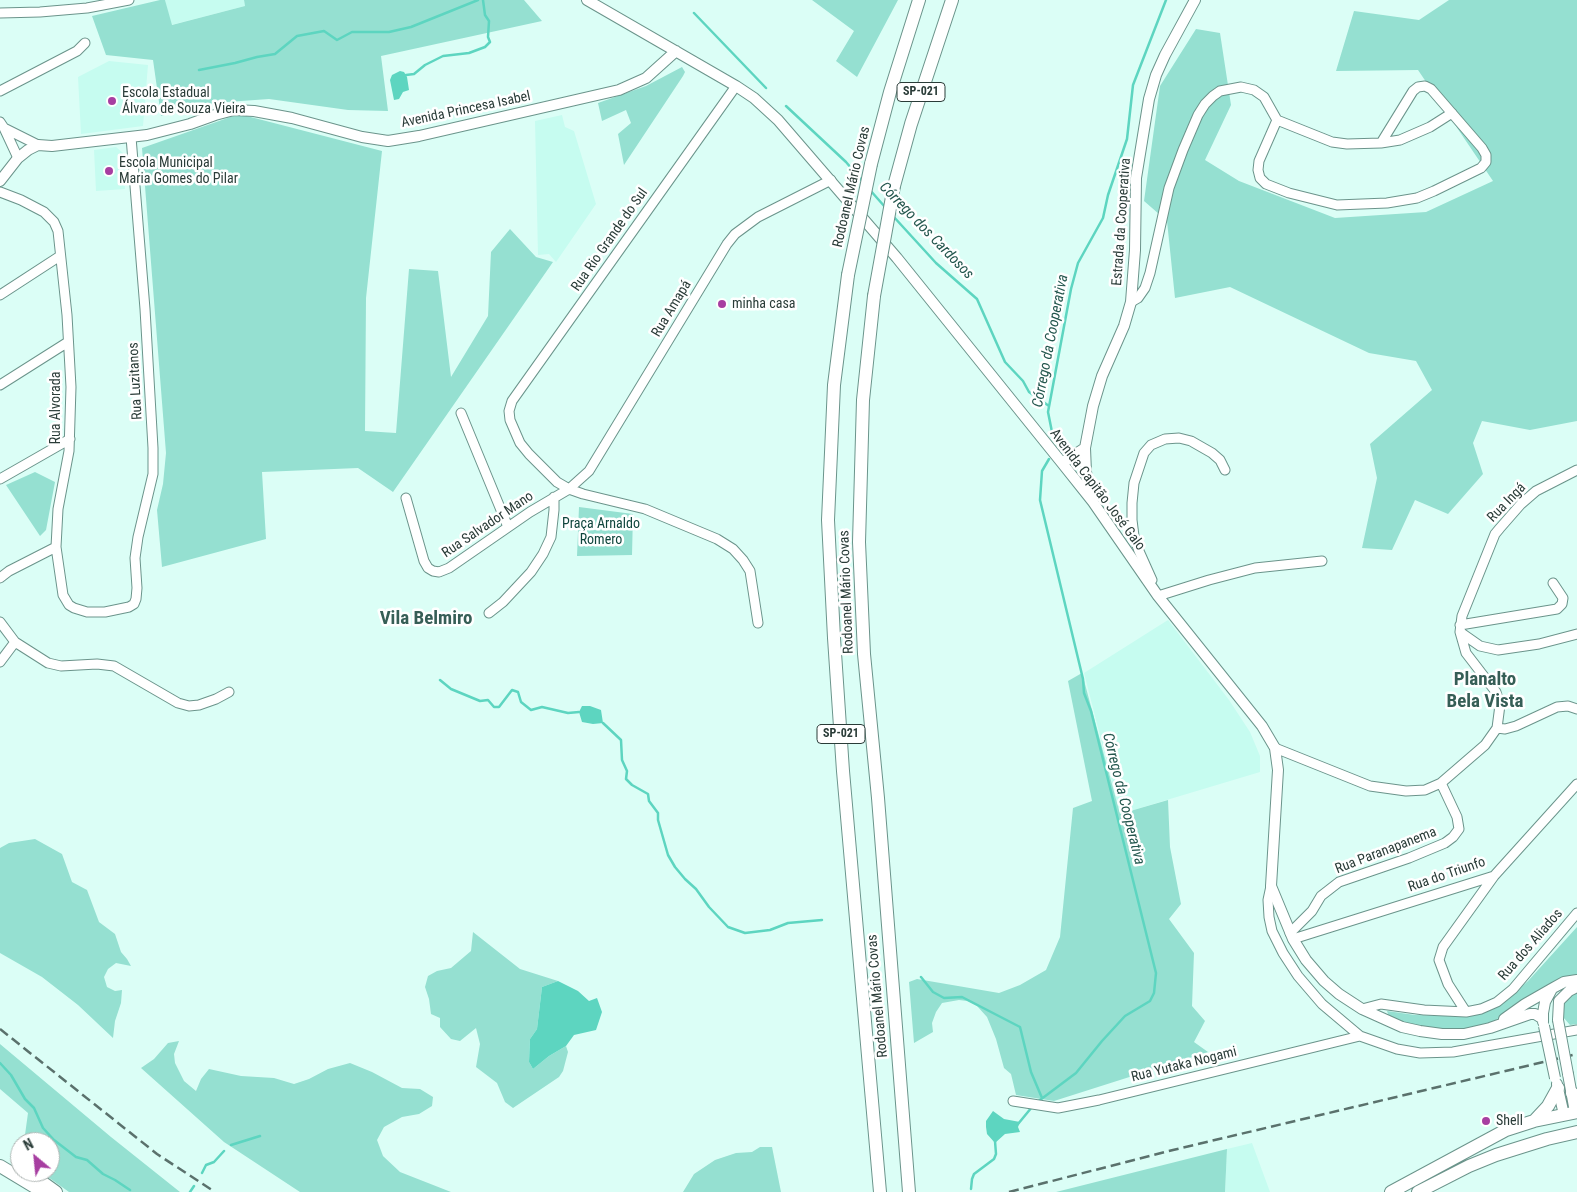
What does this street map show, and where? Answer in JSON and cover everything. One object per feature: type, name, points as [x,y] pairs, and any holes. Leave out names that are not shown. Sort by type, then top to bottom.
[{"type":"highway","name":"Rodoanel Mário Covas","points":[[880,1192],[843,771],[828,520],[834,385],[848,275],[871,164],[890,92],[919,0]]},
{"type":"highway","name":"Rodoanel Mário Covas","points":[[909,1192],[878,798],[864,654],[859,542],[863,400],[874,296],[894,186],[911,124],[952,0]]},
{"type":"highway","points":[[1534,1121],[1548,1106],[1557,1083]]},
{"type":"highway","points":[[1391,1192],[1506,1130],[1534,1121],[1572,1116]]},
{"type":"highway","points":[[1547,1139],[1572,1116]]},
{"type":"highway","points":[[1496,1155],[1492,1142],[1506,1130]]},
{"type":"highway","points":[[1418,1192],[1469,1166],[1496,1155],[1577,1132]]},
{"type":"highway","points":[[0,1166],[43,1192]]},
{"type":"highway","points":[[41,1182],[56,1192]]},
{"type":"main road","name":"Avenida Capitão José Galo","points":[[587,0],[736,86],[766,108],[898,258],[931,302],[1076,480],[1160,595],[1262,726],[1275,748],[1278,770],[1271,886],[1292,936],[1306,960],[1324,981],[1339,994],[1362,1009],[1402,1028],[1455,1034],[1490,1028]]},
{"type":"main road","name":"Estrada da Cooperativa","points":[[1093,502],[1086,472],[1085,448],[1093,406],[1102,376],[1124,326],[1131,302],[1136,178],[1150,99],[1156,75],[1165,55],[1195,0]]},
{"type":"main road","name":"Avenida Princesa Isabel","points":[[38,145],[52,146],[131,137],[190,124],[234,110],[254,111],[292,118],[362,137],[388,141],[420,136],[620,90],[646,78],[676,51]]},
{"type":"main road","points":[[0,181],[18,158],[38,145]]},
{"type":"main road","points":[[1062,463],[1085,448]]},
{"type":"main road","points":[[1076,480],[1086,472]]},
{"type":"main road","points":[[1490,1028],[1553,988],[1564,982],[1577,980]]},
{"type":"main road","points":[[1572,1116],[1574,1095],[1568,1074],[1558,1018],[1559,1002],[1563,996],[1577,986]]},
{"type":"main road","points":[[1553,988],[1545,1002],[1544,1022],[1557,1083],[1572,1116]]},
{"type":"main road","points":[[1533,1000],[1550,1005],[1558,1018]]},
{"type":"main road","points":[[1490,1028],[1530,1014],[1535,1014],[1544,1022]]},
{"type":"street","points":[[0,13],[86,8],[129,0]]},
{"type":"street","points":[[0,90],[77,51],[85,43]]},
{"type":"street","name":"Rua Rio Grande do Sul","points":[[569,489],[551,476],[520,443],[510,420],[509,411],[512,401],[736,86]]},
{"type":"street","points":[[1277,120],[1260,161],[1258,170],[1260,178],[1266,184],[1289,193],[1337,205],[1387,203],[1417,198],[1481,168],[1486,162],[1486,155],[1482,148],[1430,89],[1424,86],[1418,87],[1413,91],[1381,143]]},
{"type":"street","points":[[1131,302],[1138,298],[1145,288],[1169,188],[1183,150],[1198,115],[1205,104],[1220,91],[1241,87],[1254,90],[1264,97],[1277,120],[1332,142],[1347,144],[1381,143],[1400,140],[1415,134],[1452,113]]},
{"type":"street","points":[[2,125],[38,145]]},
{"type":"street","points":[[2,125],[18,158]]},
{"type":"street","name":"Rua Luzitanos","points":[[118,610],[131,606],[136,599],[138,537],[153,474],[150,387],[131,137]]},
{"type":"street","name":"Rua Amapá","points":[[569,489],[589,471],[727,244],[735,234],[758,218],[831,180]]},
{"type":"street","name":"Rua Alvorada","points":[[0,192],[34,206],[48,216],[58,231],[71,387],[70,439],[58,509],[56,547],[63,595],[69,605],[86,612],[118,610]]},
{"type":"street","points":[[0,295],[60,256]]},
{"type":"street","points":[[0,385],[68,342]]},
{"type":"street","points":[[461,414],[508,527]]},
{"type":"street","points":[[1225,470],[1220,460],[1212,453],[1191,441],[1179,438],[1164,439],[1151,445],[1144,453],[1134,483],[1132,503],[1134,536],[1148,574],[1160,595],[1255,568],[1322,561]]},
{"type":"street","points":[[0,479],[70,439]]},
{"type":"street","name":"Rua Ingá","points":[[1460,628],[1462,616],[1500,528],[1521,504],[1536,491],[1577,470]]},
{"type":"street","points":[[569,489],[645,510],[717,539],[733,549],[744,560],[750,571],[758,623]]},
{"type":"street","name":"Rua Salvador Mano","points":[[406,498],[424,561],[428,568],[439,572],[449,568],[508,527],[569,489]]},
{"type":"street","points":[[489,613],[503,602],[531,572],[552,537],[554,498]]},
{"type":"street","points":[[0,578],[9,571],[56,547]]},
{"type":"street","points":[[1460,628],[1558,609],[1562,604],[1563,598],[1553,583]]},
{"type":"street","points":[[0,622],[15,642],[48,663],[61,666],[97,664],[114,666],[170,700],[189,706],[216,699],[229,692]]},
{"type":"street","points":[[1460,628],[1480,646],[1498,650],[1539,644],[1577,634]]},
{"type":"street","points":[[1275,748],[1370,786],[1406,791],[1425,790],[1441,783],[1485,746],[1497,728],[1500,705],[1496,692],[1466,653],[1460,628]]},
{"type":"street","points":[[0,662],[15,642]]},
{"type":"street","points":[[1497,728],[1505,729],[1516,726],[1557,707],[1568,706],[1577,709]]},
{"type":"street","name":"Rua Paranapanema","points":[[1292,936],[1312,911],[1321,896],[1334,886],[1409,858],[1445,843],[1453,837],[1459,829],[1457,817],[1441,783]]},
{"type":"street","name":"Rua do Triunfo","points":[[1292,936],[1494,876],[1577,784]]},
{"type":"street","points":[[1466,1012],[1448,984],[1439,960],[1443,947],[1494,876]]},
{"type":"street","name":"Avenida Capitão José Galo","points":[[1271,886],[1268,900],[1269,917],[1272,930],[1283,954],[1298,976],[1322,1004],[1360,1036],[1397,1050],[1452,1052],[1577,1030]]},
{"type":"street","name":"Rua dos Aliados","points":[[1362,1009],[1381,1004],[1424,1010],[1466,1012],[1489,1006],[1513,989],[1577,913]]},
{"type":"street","name":"Rua Yutaka Nogami","points":[[1013,1101],[1058,1108],[1099,1100],[1360,1036]]},
{"type":"shaded area","points":[[165,0],[244,0],[245,6],[171,25]]},
{"type":"shaded area","name":"Escola Estadual Álvaro de Souza Vieira","points":[[109,61],[148,65],[143,126],[81,134],[78,77]]},
{"type":"shaded area","points":[[400,71],[404,72],[407,77],[409,90],[403,92],[399,99],[394,100],[390,80],[392,75]]},
{"type":"shaded area","points":[[562,115],[565,127],[574,131],[596,204],[556,262],[549,254],[538,255],[535,121]]},
{"type":"shaded area","name":"Escola Municipal Maria Gomes do Pilar","points":[[116,147],[123,153],[125,189],[96,191],[94,150]]},
{"type":"shaded area","points":[[1168,620],[1229,700],[1250,732],[1260,756],[1260,772],[1120,814],[1084,673]]},
{"type":"shaded area","points":[[582,706],[590,706],[601,710],[603,723],[582,722],[579,712]]},
{"type":"shaded area","points":[[558,981],[578,991],[589,1001],[597,998],[602,1012],[596,1030],[574,1035],[566,1046],[549,1056],[533,1069],[529,1062],[530,1039],[537,1029],[542,987]]},
{"type":"shaded area","points":[[993,1111],[1004,1119],[1020,1122],[1018,1127],[1020,1132],[1005,1134],[995,1143],[987,1134],[986,1127],[986,1121]]},
{"type":"shaded area","points":[[1252,1143],[1270,1192],[1225,1192],[1227,1149]]},
{"type":"green space","points":[[165,0],[172,25],[245,6],[244,0],[524,0],[542,21],[381,56],[388,111],[348,110],[269,99],[213,103],[161,116],[153,60],[106,55],[92,16]]},
{"type":"green space","points":[[812,0],[898,0],[857,77],[836,61],[854,31]]},
{"type":"green space","points":[[1449,0],[1577,0],[1577,421],[1530,430],[1482,421],[1473,443],[1483,474],[1448,514],[1415,500],[1392,550],[1362,548],[1377,478],[1370,444],[1432,390],[1416,361],[1369,353],[1230,287],[1175,298],[1167,221],[1144,201],[1160,86],[1196,29],[1220,33],[1231,105],[1205,160],[1239,181],[1335,218],[1426,212],[1493,181],[1418,70],[1336,71],[1354,11],[1419,20]]},
{"type":"green space","points":[[682,67],[685,72],[683,76],[624,165],[618,134],[631,123],[626,110],[602,121],[598,103],[646,86]]},
{"type":"green space","points":[[239,114],[382,151],[366,298],[365,431],[396,433],[409,269],[438,271],[451,377],[488,316],[491,252],[510,229],[536,257],[553,262],[393,492],[358,468],[262,472],[266,539],[162,567],[157,510],[163,484],[166,453],[142,148]]},
{"type":"green space","points":[[35,472],[55,482],[46,530],[40,536],[6,485]]},
{"type":"green space","name":"Praça Arnaldo Romero","points":[[579,507],[633,514],[632,555],[577,556]]},
{"type":"green space","points":[[1082,673],[1120,814],[1168,800],[1170,847],[1181,904],[1169,919],[1194,953],[1192,1006],[1205,1021],[1194,1042],[1208,1052],[1054,1101],[1016,1095],[1011,1074],[1004,1068],[996,1039],[987,1017],[977,1006],[967,1001],[959,1000],[942,1003],[932,1023],[933,1032],[914,1043],[909,982],[917,979],[999,993],[1020,985],[1046,970],[1060,937],[1073,808],[1092,801],[1068,681]]},
{"type":"green space","points":[[35,839],[62,854],[72,882],[87,890],[99,922],[115,934],[121,952],[131,966],[116,963],[108,969],[104,977],[107,987],[115,991],[122,990],[113,1038],[78,1005],[42,977],[0,953],[0,848],[9,843]]},
{"type":"green space","points":[[1577,927],[1577,976],[1565,976],[1543,988],[1493,1022],[1463,1030],[1433,1029],[1405,1025],[1389,1017],[1387,1011],[1415,1015],[1457,1016],[1480,1013],[1505,1001],[1528,981]]},
{"type":"green space","points":[[473,932],[520,969],[558,981],[542,987],[537,1029],[530,1039],[529,1062],[533,1069],[549,1056],[566,1046],[568,1052],[563,1071],[559,1077],[513,1108],[505,1102],[497,1083],[476,1067],[480,1044],[476,1028],[460,1041],[451,1039],[440,1027],[440,1018],[431,1014],[425,987],[428,976],[437,971],[451,968],[471,951]]},
{"type":"green space","points":[[1577,992],[1577,1024],[1570,1025],[1563,1017],[1563,1005]]},
{"type":"green space","points":[[179,1041],[174,1054],[175,1063],[184,1081],[196,1091],[201,1079],[209,1069],[241,1076],[274,1078],[294,1084],[328,1069],[350,1063],[402,1088],[420,1089],[433,1097],[432,1106],[419,1114],[402,1117],[384,1127],[377,1140],[383,1156],[400,1172],[451,1192],[300,1192],[224,1142],[141,1068],[154,1059],[168,1043]]},
{"type":"green space","points":[[0,1044],[180,1192],[69,1192],[55,1182],[60,1182],[60,1132],[25,1132],[28,1113],[0,1089]]},
{"type":"green space","points":[[760,1147],[772,1147],[781,1192],[683,1192],[694,1174],[715,1160],[736,1153],[752,1152]]},
{"type":"green space","points":[[1227,1149],[1225,1192],[1056,1192]]},
{"type":"waterway","points":[[199,70],[275,54],[297,36],[324,31],[337,40],[352,32],[389,32],[411,27],[478,0]]},
{"type":"waterway","points":[[406,75],[414,74],[425,65],[443,56],[469,53],[485,47],[490,42],[488,37],[489,21],[485,15],[483,0]]},
{"type":"waterway","name":"Córrego da Cooperativa","points":[[1052,432],[1048,412],[1071,289],[1078,263],[1103,218],[1108,195],[1127,139],[1133,85],[1166,0]]},
{"type":"waterway","name":"Córrego dos Cardosos","points":[[694,13],[766,88]]},
{"type":"waterway","name":"Córrego dos Cardosos","points":[[786,106],[846,162],[863,182]]},
{"type":"waterway","name":"Córrego dos Cardosos","points":[[870,190],[885,207]]},
{"type":"waterway","name":"Córrego dos Cardosos","points":[[893,216],[936,263],[977,299],[1005,362],[1023,381],[1029,392],[1049,406]]},
{"type":"waterway","name":"Córrego da Cooperativa","points":[[1036,1103],[1076,1073],[1125,1016],[1150,1001],[1154,993],[1156,973],[1091,711],[1084,693],[1083,679],[1040,500],[1042,471],[1049,459]]},
{"type":"waterway","points":[[440,680],[451,689],[480,701],[488,700],[494,707],[499,707],[512,690],[518,692],[521,702],[531,710],[542,707],[568,713],[579,712]]},
{"type":"waterway","points":[[603,723],[621,740],[622,760],[627,771],[626,779],[632,785],[648,794],[649,801],[658,813],[658,820],[668,855],[675,867],[728,927],[745,933],[770,930],[788,923],[822,920]]},
{"type":"waterway","points":[[921,977],[933,992],[944,998],[962,997],[1020,1027],[1031,1072],[1042,1098]]},
{"type":"waterway","points":[[0,1063],[11,1075],[25,1099],[34,1108],[43,1128],[54,1140],[76,1157],[87,1160],[103,1174],[130,1190]]},
{"type":"waterway","points":[[1018,1124],[1032,1107]]},
{"type":"waterway","points":[[231,1145],[260,1136]]},
{"type":"waterway","points":[[971,1189],[974,1174],[994,1159],[996,1154],[995,1141]]},
{"type":"waterway","points":[[202,1173],[206,1165],[214,1162],[224,1151]]},
{"type":"waterway","points":[[190,1192],[194,1186]]},
{"type":"railway","points":[[0,1029],[157,1154],[215,1192]]},
{"type":"railway","points":[[1009,1192],[1173,1150],[1577,1054]]},
{"type":"place","name":"Escola Estadual Álvaro de Souza Vieira","points":[[112,101]]},
{"type":"place","name":"Escola Municipal Maria Gomes do Pilar","points":[[109,171]]},
{"type":"place","name":"minha casa","points":[[722,304]]},
{"type":"place","name":"Shell","points":[[1486,1121]]},
{"type":"district","name":"Vila Belmiro","points":[[426,619]]},
{"type":"district","name":"Planalto Bela Vista","points":[[1485,691]]}]
